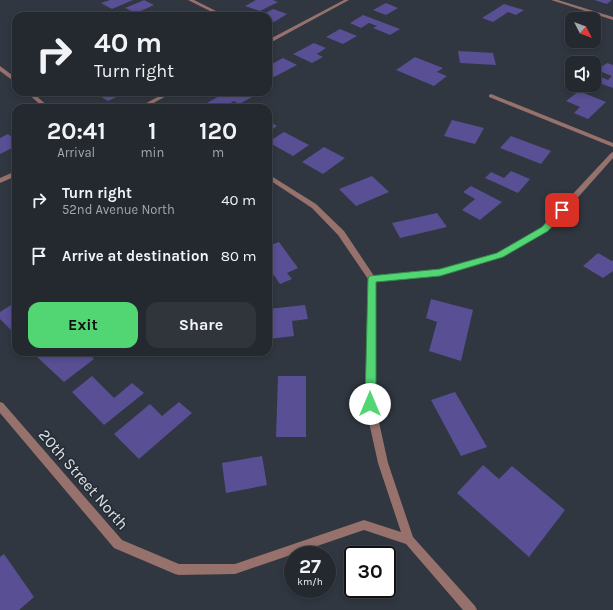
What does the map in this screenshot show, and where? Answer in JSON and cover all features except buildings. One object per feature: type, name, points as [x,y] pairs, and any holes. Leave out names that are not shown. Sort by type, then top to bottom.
[{"type":"street","points":[[190,0],[216,12]]},
{"type":"street","points":[[274,39],[347,0]]},
{"type":"street","points":[[553,0],[613,19]]},
{"type":"street","points":[[0,68],[12,78]]},
{"type":"street","points":[[34,96],[42,104]]},
{"type":"street","points":[[147,104],[163,96]]},
{"type":"street","points":[[491,96],[613,145]]},
{"type":"street","points":[[372,279],[440,272],[500,255],[545,229],[613,154]]},
{"type":"street","points":[[0,181],[12,175]]},
{"type":"street","points":[[272,179],[314,206],[341,232],[372,279],[370,404],[383,463],[409,540],[471,610]]},
{"type":"street","name":"20th Street North","points":[[0,406],[118,544],[179,570],[235,569],[364,525],[409,540]]},
{"type":"route","points":[[370,404],[372,279],[440,272],[500,255],[545,229],[562,210]]}]
